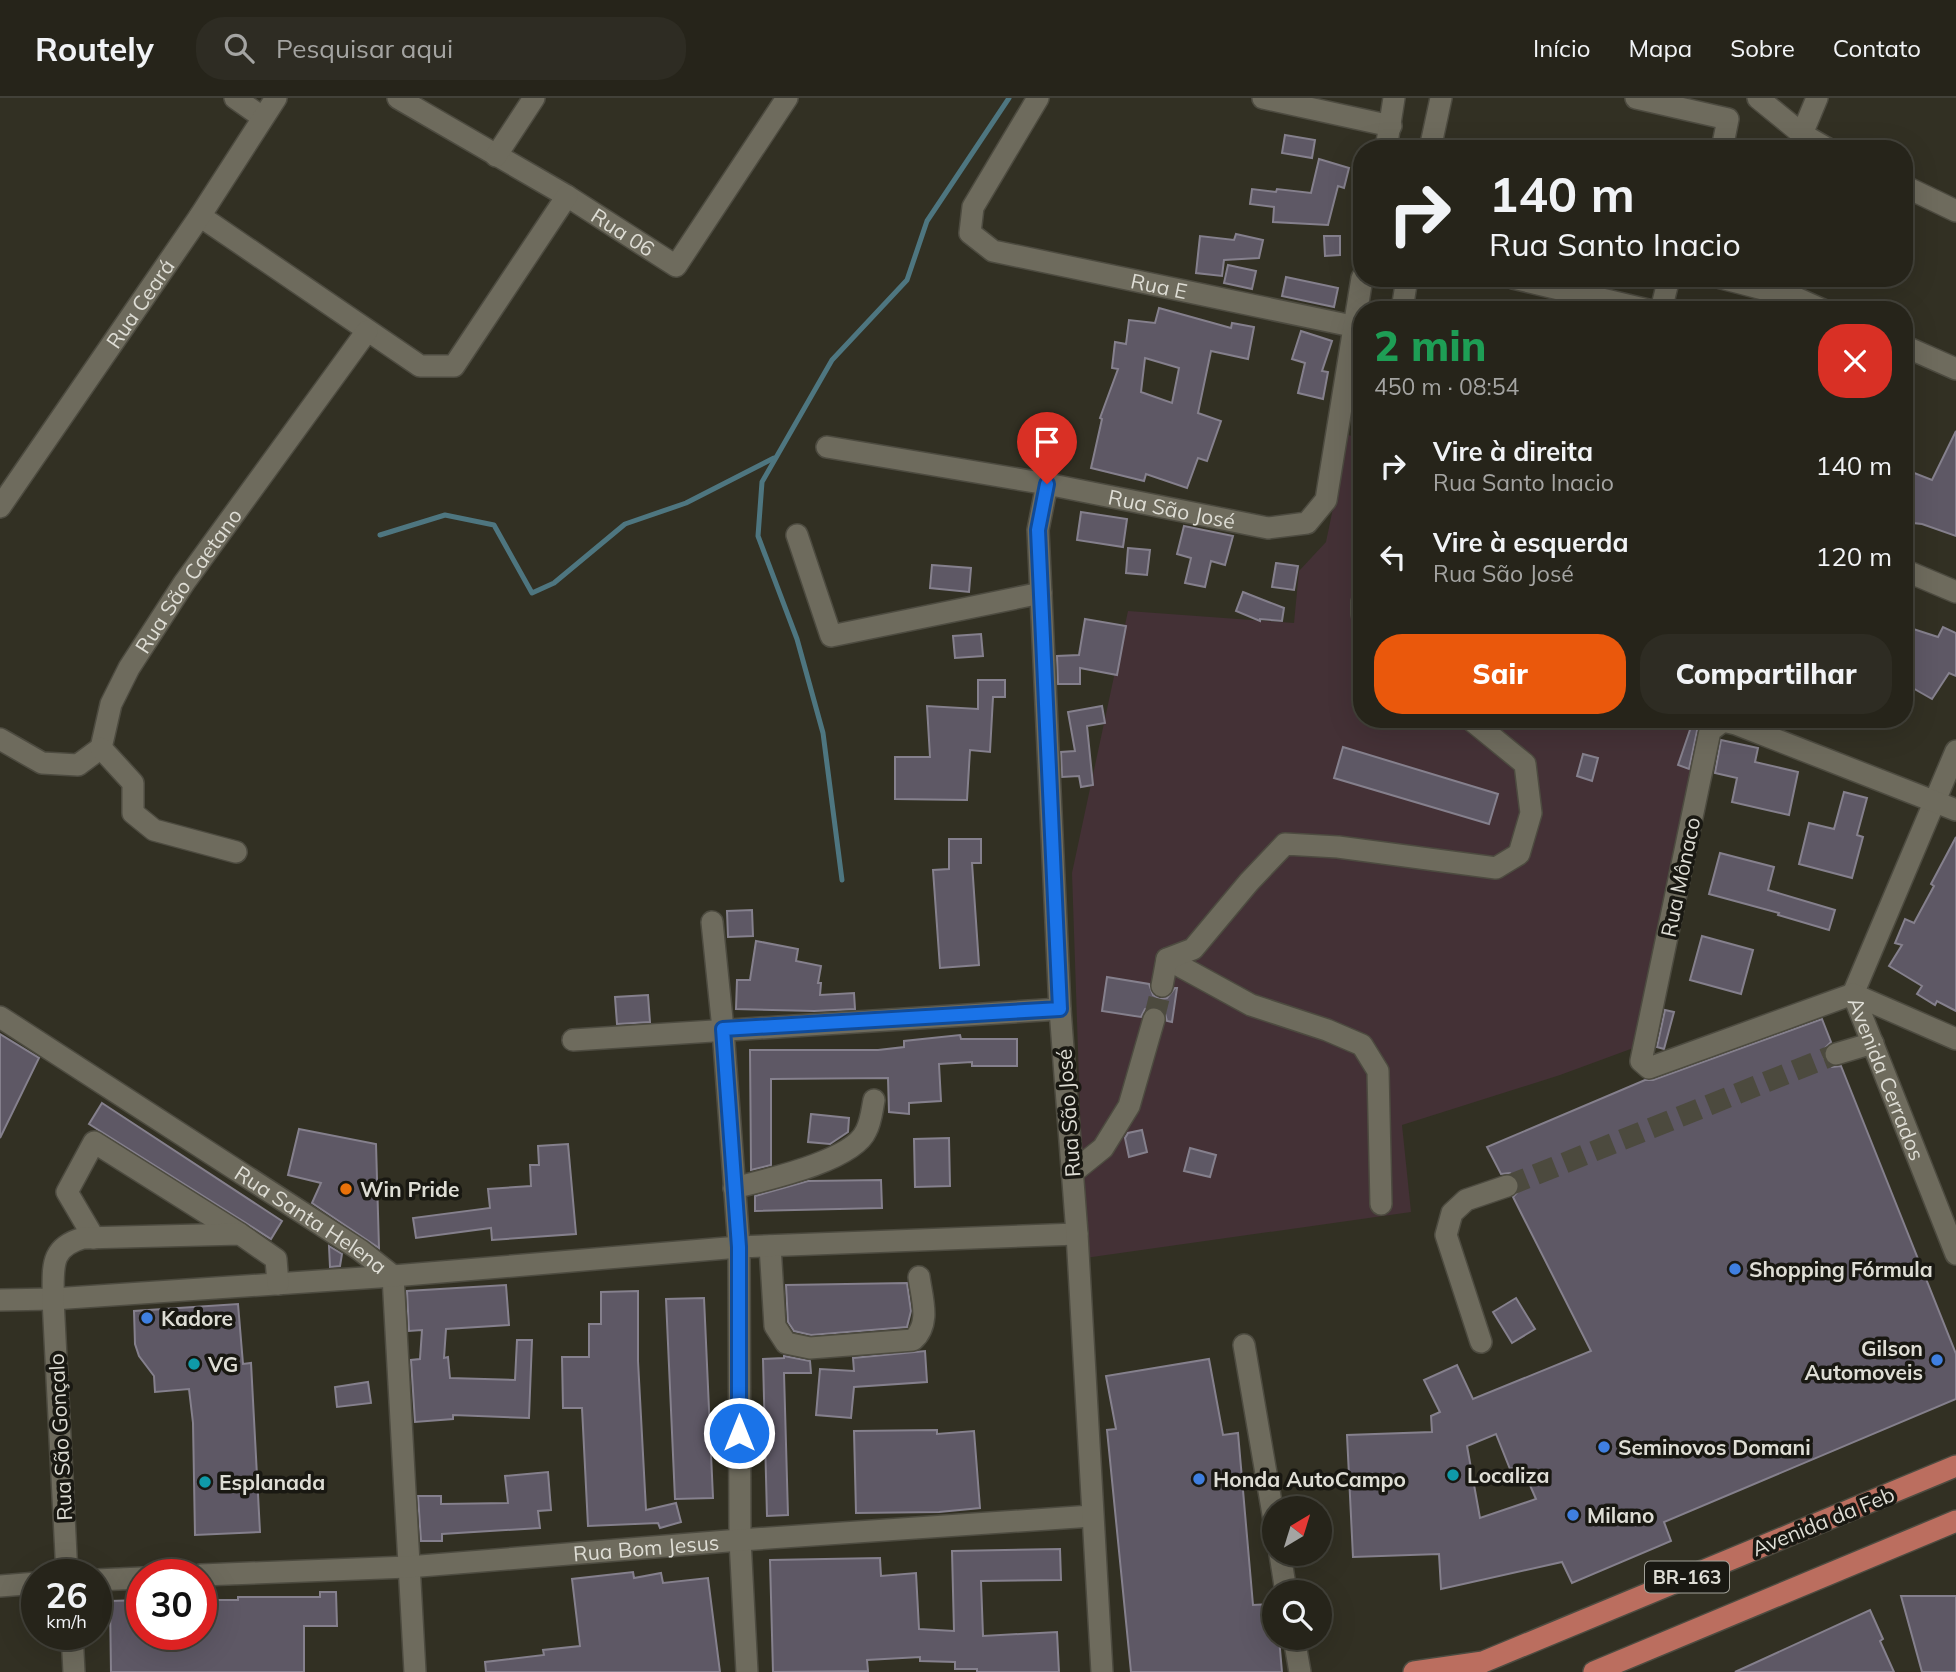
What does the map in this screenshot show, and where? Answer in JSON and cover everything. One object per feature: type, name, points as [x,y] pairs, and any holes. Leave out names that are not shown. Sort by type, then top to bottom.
[{"type":"main road","name":"Avenida da Feb","points":[[1414,1672],[1483,1662],[1956,1466]]},
{"type":"main road","name":"BR-163","points":[[1612,1667],[1956,1521]]},
{"type":"main road","points":[[1462,1672],[1483,1662]]},
{"type":"main road","points":[[1588,1672],[1612,1667]]},
{"type":"street","points":[[235,98],[262,117]]},
{"type":"street","name":"Rua Ceará","points":[[0,508],[201,216],[276,98]]},
{"type":"street","name":"Rua 06","points":[[398,98],[567,196],[676,266],[787,98]]},
{"type":"street","points":[[496,156],[534,98]]},
{"type":"street","name":"Rua E","points":[[1038,98],[973,207],[970,233],[993,251],[1352,326]]},
{"type":"street","points":[[1263,98],[1391,126]]},
{"type":"street","points":[[1388,140],[1394,98]]},
{"type":"street","points":[[1432,140],[1441,98]]},
{"type":"street","points":[[1636,98],[1728,119],[1724,140]]},
{"type":"street","points":[[1759,98],[1812,140]]},
{"type":"street","points":[[1802,134],[1817,98]]},
{"type":"street","points":[[1913,190],[1956,211]]},
{"type":"street","points":[[201,216],[420,366],[454,366],[567,196]]},
{"type":"street","points":[[1551,287],[1610,301]]},
{"type":"street","points":[[1796,287],[1813,301]]},
{"type":"street","name":"Rua São José","points":[[1102,1672],[1077,1234],[1060,1009],[1038,530],[1047,484],[1268,528],[1307,523],[1326,500],[1353,321]]},
{"type":"street","name":"Rua São Caetano","points":[[101,748],[111,705],[130,668],[177,593],[367,331]]},
{"type":"street","points":[[1913,349],[1956,369]]},
{"type":"street","points":[[827,447],[1047,484]]},
{"type":"street","points":[[797,536],[831,636],[1041,593]]},
{"type":"street","points":[[1913,574],[1956,592]]},
{"type":"street","points":[[1167,959],[1193,949],[1285,844],[1338,847],[1496,868],[1520,854],[1531,813],[1525,764],[1481,728]]},
{"type":"street","name":"Rua Mônaco","points":[[1714,728],[1710,731],[1642,1061],[1649,1068],[1853,994]]},
{"type":"street","name":"Rua Mônaco","points":[[1746,728],[1956,810]]},
{"type":"street","points":[[0,738],[42,763],[78,765],[101,748],[133,783],[132,813],[154,830],[236,852]]},
{"type":"street","name":"Avenida Cerrados","points":[[1956,751],[1853,994],[1956,1254]]},
{"type":"street","points":[[712,922],[723,1029],[739,1247],[740,1539],[747,1672]]},
{"type":"street","points":[[1162,986],[1167,959]]},
{"type":"street","points":[[1167,959],[1251,1005],[1327,1030],[1362,1045],[1378,1072],[1381,1204]]},
{"type":"street","points":[[1853,994],[1956,1039]]},
{"type":"street","points":[[573,1040],[1060,1009]]},
{"type":"street","name":"Rua Santa Helena","points":[[0,1017],[360,1250],[393,1276],[415,1672]]},
{"type":"street","points":[[1072,1172],[1103,1148],[1129,1106],[1154,1019]]},
{"type":"street","points":[[1836,1054],[1873,1043]]},
{"type":"street","points":[[734,1188],[789,1174],[846,1152],[857,1144],[866,1132],[874,1100]]},
{"type":"street","points":[[94,1238],[67,1192],[94,1142],[276,1259],[278,1284]]},
{"type":"street","points":[[1481,1342],[1446,1235],[1452,1213],[1466,1200],[1507,1186]]},
{"type":"street","name":"Rua São Gonçalo","points":[[67,1559],[53,1298],[54,1259],[71,1242],[94,1238],[240,1234]]},
{"type":"street","points":[[0,1300],[393,1276],[739,1247],[1077,1234]]},
{"type":"street","points":[[770,1246],[775,1326],[786,1343],[810,1348],[914,1340],[925,1323],[919,1277]]},
{"type":"street","points":[[1244,1345],[1270,1496]]},
{"type":"street","name":"Rua Bom Jesus","points":[[217,1574],[408,1567],[740,1539],[1092,1516]]},
{"type":"street","points":[[0,1586],[21,1584]]},
{"type":"street","points":[[73,1650],[74,1672]]},
{"type":"street","points":[[1296,1650],[1300,1672]]},
{"type":"shaded area","points":[[1348,435],[1353,436],[1353,728],[1719,728],[1647,1043],[1560,1075],[1402,1125],[1411,1212],[1085,1258],[1072,873],[1128,611],[1294,623],[1299,571],[1326,542]]},
{"type":"building","points":[[1285,135],[1315,140],[1312,158],[1282,153]]},
{"type":"building","points":[[1319,159],[1349,168],[1344,188],[1338,186],[1328,225],[1273,222],[1274,207],[1250,204],[1252,189],[1311,193]]},
{"type":"building","points":[[1236,234],[1263,240],[1259,258],[1224,260],[1222,276],[1196,273],[1200,236],[1234,240]]},
{"type":"building","points":[[1324,236],[1340,236],[1340,255],[1325,256]]},
{"type":"building","points":[[1228,265],[1256,271],[1252,289],[1224,283]]},
{"type":"building","points":[[1286,277],[1338,288],[1334,307],[1282,296]]},
{"type":"building","points":[[1159,308],[1231,328],[1232,323],[1254,327],[1248,359],[1211,351],[1198,413],[1221,421],[1207,461],[1198,458],[1187,488],[1146,474],[1144,481],[1091,468],[1102,419],[1100,418],[1118,369],[1112,368],[1115,342],[1126,344],[1129,320],[1155,323]],"holes":[[[1145,358],[1179,368],[1172,403],[1141,392]]]},
{"type":"building","points":[[1301,331],[1332,341],[1322,371],[1328,372],[1323,399],[1298,393],[1305,363],[1292,359]]},
{"type":"building","points":[[1956,431],[1956,536],[1913,523],[1913,473],[1932,480]]},
{"type":"building","points":[[1081,512],[1127,519],[1123,547],[1077,540]]},
{"type":"building","points":[[1184,526],[1233,536],[1225,565],[1211,561],[1205,587],[1185,583],[1191,558],[1177,554]]},
{"type":"building","points":[[1128,548],[1150,550],[1147,575],[1126,573]]},
{"type":"building","points":[[1276,563],[1298,566],[1294,590],[1272,587]]},
{"type":"building","points":[[932,565],[971,568],[969,592],[930,588]]},
{"type":"building","points":[[1243,592],[1284,608],[1282,621],[1260,621],[1236,611]]},
{"type":"building","points":[[1085,619],[1126,626],[1117,675],[1080,668],[1080,684],[1058,684],[1057,656],[1079,655]]},
{"type":"building","points":[[1943,627],[1956,633],[1956,676],[1949,673],[1932,699],[1913,688],[1913,629],[1938,637]]},
{"type":"building","points":[[981,634],[983,656],[955,658],[953,636]]},
{"type":"building","points":[[978,680],[1005,680],[1005,697],[993,697],[990,752],[970,750],[967,800],[895,799],[895,757],[930,757],[927,706],[978,709]]},
{"type":"building","points":[[1102,706],[1105,723],[1087,726],[1093,785],[1081,787],[1079,776],[1062,777],[1061,752],[1075,751],[1068,712]]},
{"type":"building","points":[[1691,728],[1698,728],[1689,769],[1678,765]]},
{"type":"building","points":[[1721,740],[1758,748],[1755,762],[1798,772],[1789,815],[1732,802],[1737,778],[1715,773]]},
{"type":"building","points":[[1343,747],[1498,794],[1489,824],[1334,778]]},
{"type":"building","points":[[1583,754],[1598,758],[1592,781],[1577,776]]},
{"type":"building","points":[[1844,792],[1867,798],[1857,835],[1863,837],[1852,878],[1799,864],[1809,823],[1834,829]]},
{"type":"building","points":[[1956,837],[1956,1011],[1937,1001],[1935,1005],[1917,994],[1922,986],[1889,966],[1902,945],[1895,943],[1905,919],[1914,923]]},
{"type":"building","points":[[949,839],[981,839],[981,863],[972,863],[979,965],[940,968],[933,870],[949,869]]},
{"type":"building","points":[[1720,853],[1774,867],[1768,890],[1835,910],[1829,930],[1709,894]]},
{"type":"building","points":[[752,910],[753,936],[728,937],[727,911]]},
{"type":"building","points":[[1702,936],[1753,950],[1741,994],[1690,980]]},
{"type":"building","points":[[756,941],[798,949],[796,961],[821,966],[818,983],[821,983],[820,995],[854,993],[855,1009],[736,1009],[737,980],[750,980]]},
{"type":"building","points":[[1107,977],[1149,984],[1153,995],[1160,999],[1167,998],[1177,988],[1172,1022],[1167,1021],[1164,1010],[1157,1006],[1145,1009],[1141,1017],[1102,1011]]},
{"type":"building","points":[[648,995],[650,1022],[617,1024],[615,997]]},
{"type":"building","points":[[1665,1010],[1674,1012],[1664,1049],[1657,1047]]},
{"type":"building","name":"Shopping Fórmula","points":[[1822,1019],[1831,1042],[1823,1050],[1824,1058],[1832,1067],[1841,1066],[1956,1354],[1956,1399],[1664,1522],[1671,1541],[1572,1583],[1562,1562],[1441,1589],[1439,1554],[1353,1557],[1347,1435],[1432,1432],[1431,1416],[1440,1412],[1424,1380],[1457,1365],[1473,1399],[1591,1351],[1513,1197],[1520,1189],[1519,1181],[1510,1173],[1501,1174],[1487,1147],[1645,1080],[1653,1080]],"holes":[[[1496,1434],[1510,1469],[1521,1465],[1536,1499],[1480,1518],[1467,1446]]]},
{"type":"building","points":[[0,1034],[39,1058],[0,1138]]},
{"type":"building","points":[[960,1035],[961,1039],[1017,1039],[1017,1066],[972,1066],[972,1062],[939,1064],[941,1101],[909,1103],[909,1114],[889,1112],[888,1078],[771,1079],[771,1165],[751,1170],[750,1050],[878,1050],[904,1047],[904,1041]]},
{"type":"building","points":[[102,1103],[282,1221],[271,1239],[89,1124]]},
{"type":"building","points":[[811,1114],[849,1118],[848,1132],[830,1144],[808,1142]]},
{"type":"building","name":"Win Pride","points":[[299,1129],[376,1144],[379,1248],[312,1203],[321,1183],[288,1175]]},
{"type":"building","points":[[1142,1130],[1147,1152],[1129,1157],[1125,1138],[1128,1133]]},
{"type":"building","points":[[949,1138],[950,1186],[915,1187],[914,1139]]},
{"type":"building","points":[[568,1144],[576,1234],[492,1240],[491,1228],[416,1238],[413,1218],[490,1208],[488,1189],[531,1186],[530,1165],[539,1165],[538,1146]]},
{"type":"building","points":[[1190,1148],[1216,1155],[1210,1177],[1184,1171]]},
{"type":"building","points":[[881,1180],[882,1208],[755,1211],[755,1196],[808,1181]]},
{"type":"building","points":[[329,1246],[342,1254],[340,1266],[330,1267]]},
{"type":"building","points":[[907,1283],[911,1311],[907,1327],[811,1335],[794,1331],[788,1322],[786,1285]]},
{"type":"building","points":[[506,1285],[509,1325],[446,1329],[444,1358],[448,1357],[450,1378],[515,1380],[517,1340],[532,1340],[529,1418],[453,1415],[453,1419],[415,1422],[411,1360],[420,1359],[422,1330],[409,1331],[407,1291]]},
{"type":"building","points":[[638,1291],[638,1361],[646,1510],[676,1503],[681,1522],[660,1528],[658,1523],[588,1526],[582,1408],[563,1408],[562,1357],[589,1357],[589,1324],[601,1324],[601,1292]]},
{"type":"building","points":[[704,1298],[713,1498],[675,1499],[666,1299]]},
{"type":"building","points":[[1516,1298],[1535,1329],[1512,1343],[1493,1312]]},
{"type":"building","points":[[238,1304],[243,1364],[251,1363],[260,1532],[195,1535],[193,1423],[189,1389],[155,1392],[154,1376],[139,1356],[135,1344],[134,1311]]},
{"type":"building","points":[[925,1351],[927,1382],[854,1387],[851,1418],[816,1415],[820,1369],[854,1371],[853,1358]]},
{"type":"building","points":[[784,1356],[810,1361],[811,1373],[784,1373],[788,1515],[767,1516],[763,1359]]},
{"type":"building","points":[[1209,1359],[1223,1435],[1238,1433],[1253,1605],[1262,1605],[1262,1650],[1280,1650],[1282,1672],[1131,1672],[1107,1430],[1116,1429],[1106,1376]]},
{"type":"building","points":[[368,1382],[371,1403],[337,1407],[335,1387]]},
{"type":"building","points":[[937,1430],[937,1434],[974,1431],[980,1508],[939,1512],[856,1513],[854,1431]]},
{"type":"building","points":[[548,1472],[551,1510],[538,1511],[540,1528],[442,1534],[442,1541],[421,1541],[418,1496],[441,1496],[441,1504],[508,1503],[505,1476]]},
{"type":"building","points":[[1060,1549],[1061,1580],[981,1581],[983,1636],[1057,1632],[1059,1672],[977,1672],[977,1669],[955,1669],[955,1662],[920,1661],[920,1657],[867,1660],[868,1671],[773,1672],[770,1560],[880,1558],[881,1576],[916,1573],[919,1629],[954,1631],[952,1551]]},
{"type":"building","points":[[633,1572],[634,1578],[661,1573],[663,1583],[708,1578],[720,1672],[486,1672],[485,1662],[544,1655],[543,1650],[580,1646],[572,1579]]},
{"type":"building","points":[[320,1592],[336,1592],[337,1626],[304,1626],[304,1672],[111,1672],[112,1601],[126,1600],[126,1650],[217,1650],[217,1600],[238,1600],[238,1597],[320,1597]]},
{"type":"building","points":[[1901,1596],[1956,1596],[1956,1672],[1922,1672]]},
{"type":"building","points":[[1870,1610],[1894,1672],[1735,1672]]},
{"type":"waterway","points":[[842,880],[823,733],[797,639],[758,536],[762,482],[832,360],[907,280],[927,221],[1009,98]]},
{"type":"waterway","points":[[380,535],[445,515],[494,525],[532,593],[554,583],[625,524],[686,503],[774,458]]},
{"type":"tunnel","points":[[1154,1019],[1162,986]]},
{"type":"tunnel","points":[[1507,1186],[1836,1054]]},
{"type":"place","name":"Win Pride","points":[[346,1189]]},
{"type":"place","name":"Shopping Fórmula","points":[[1735,1269]]},
{"type":"place","name":"Kadore","points":[[147,1318]]},
{"type":"place","name":"Gilson Automoveis","points":[[1937,1360]]},
{"type":"place","name":"VG","points":[[194,1364]]},
{"type":"place","name":"Seminovos Domani","points":[[1604,1447]]},
{"type":"place","name":"Localiza","points":[[1453,1475]]},
{"type":"place","name":"Honda AutoCampo","points":[[1199,1479]]},
{"type":"place","name":"Esplanada","points":[[205,1482]]},
{"type":"place","name":"Milano","points":[[1573,1515]]},
{"type":"route","points":[[739,1433],[739,1247],[723,1029],[1060,1009],[1038,530],[1047,484]]}]
